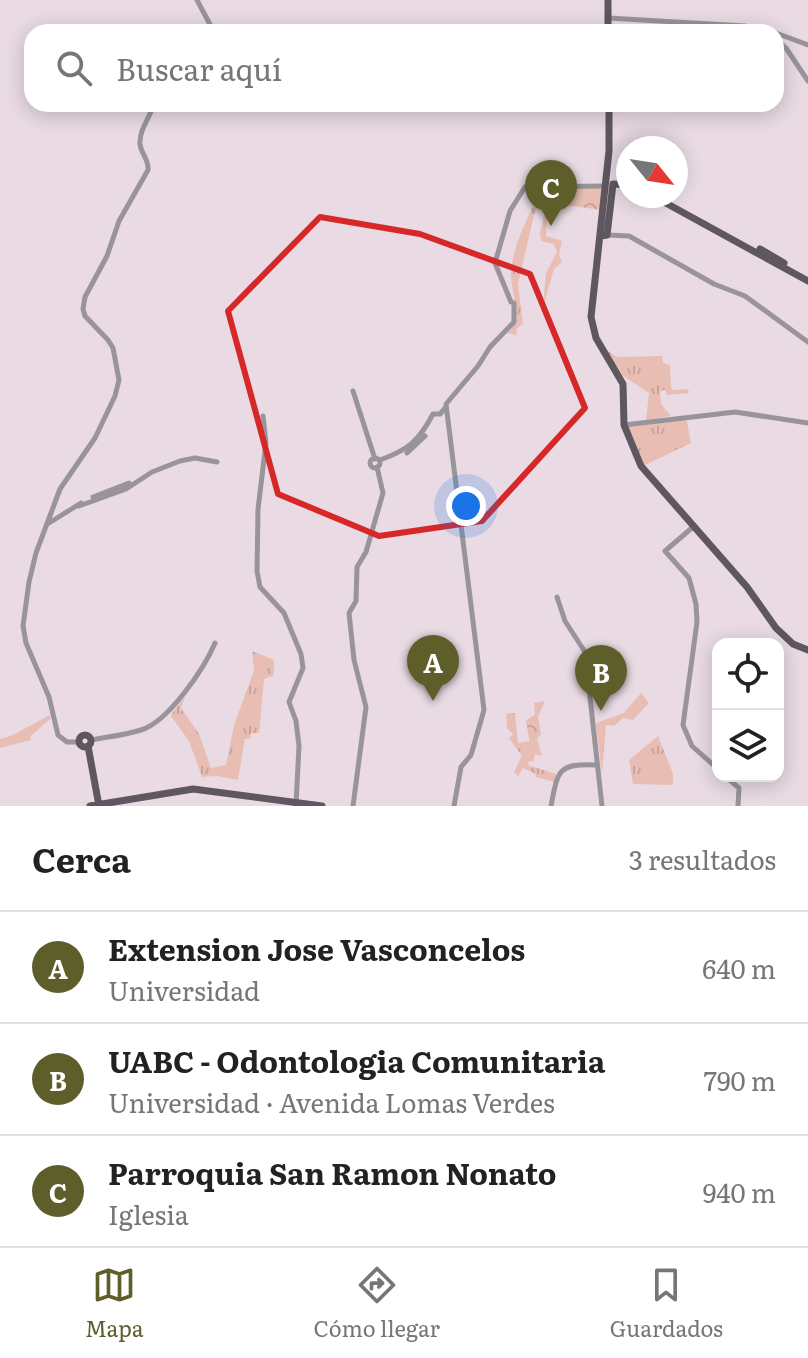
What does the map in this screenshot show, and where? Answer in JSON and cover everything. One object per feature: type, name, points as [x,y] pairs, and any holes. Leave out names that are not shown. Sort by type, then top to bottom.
[{"type":"main road","points":[[608,0],[608,24]]},
{"type":"main road","points":[[609,112],[610,186],[591,317],[596,338],[623,384],[624,425],[641,466],[747,587],[776,628],[793,644],[808,650]]},
{"type":"main road","points":[[610,186],[616,186]]},
{"type":"main road","points":[[675,208],[806,280]]},
{"type":"main road","points":[[684,208],[776,257],[806,280]]},
{"type":"main road","points":[[86,744],[98,806]]},
{"type":"main road","points":[[98,806],[160,792],[204,789],[296,805]]},
{"type":"main road","points":[[98,806],[203,792],[204,789]]},
{"type":"main road","points":[[191,793],[322,806]]},
{"type":"street","points":[[197,0],[210,24]]},
{"type":"street","points":[[608,18],[711,24]]},
{"type":"street","points":[[784,37],[808,45]]},
{"type":"street","points":[[784,46],[808,81]]},
{"type":"street","points":[[151,112],[140,141],[149,164],[148,170],[119,221],[107,256],[85,297],[83,309],[85,316],[113,348],[119,380],[117,391],[95,438],[60,489],[38,551],[23,626],[26,643],[49,697],[58,735],[67,742],[86,744],[142,730],[157,722],[209,657],[215,643]]},
{"type":"street","points":[[377,465],[407,449],[433,414],[440,414],[490,347],[513,325],[512,303],[495,263],[508,215],[525,187],[610,186]]},
{"type":"street","points":[[604,236],[629,236],[714,284],[745,296],[808,342]]},
{"type":"street","points":[[353,806],[366,707],[354,660],[349,613],[356,601],[357,567],[380,501],[381,486],[354,392]]},
{"type":"street","points":[[446,405],[484,710],[471,755],[461,767],[454,806]]},
{"type":"street","points":[[624,425],[725,412],[808,423]]},
{"type":"street","points":[[263,416],[266,443],[258,509],[257,571],[260,587],[284,613],[301,654],[303,668],[289,702],[296,721],[299,746],[296,805]]},
{"type":"street","points":[[377,465],[408,453],[425,436]]},
{"type":"street","points":[[47,523],[99,494],[190,458],[217,462]]},
{"type":"street","points":[[693,527],[665,551],[689,578],[696,604],[697,622],[683,725],[692,746],[712,764]]},
{"type":"street","points":[[557,597],[565,621],[585,652],[600,806]]},
{"type":"street","points":[[551,806],[558,776],[564,767],[596,765]]},
{"type":"street","points":[[732,782],[740,790],[736,806]]},
{"type":"highlighted area","points":[[320,217],[420,234],[530,274],[585,408],[482,521],[379,536],[278,494],[228,311]]},
{"type":"green space","points":[[576,188],[602,188],[601,210],[566,205],[566,197],[576,195]]},
{"type":"green space","points":[[541,199],[534,215],[518,284],[523,324],[517,328],[516,335],[507,333],[516,312],[512,263],[526,220],[534,204]]},
{"type":"green space","points":[[544,216],[547,217],[546,236],[562,241],[559,255],[562,262],[554,269],[543,307],[546,273],[557,252],[554,244],[541,241]]},
{"type":"green space","points":[[605,349],[617,357],[662,356],[663,363],[670,365],[671,388],[688,389],[689,393],[667,395],[665,390],[660,391],[661,404],[671,416],[646,420],[649,393],[623,376]]},
{"type":"green space","points":[[686,417],[691,443],[641,467],[624,425]]},
{"type":"green space","points":[[252,651],[274,660],[273,676],[264,679],[259,733],[251,733],[250,739],[245,739],[238,780],[202,777],[189,741],[171,716],[172,713],[185,697],[181,708],[199,734],[211,768],[226,765],[234,725],[254,671]]},
{"type":"green space","points":[[641,693],[649,703],[633,720],[623,718],[614,726],[606,725],[602,775],[596,723],[624,713]]},
{"type":"green space","points":[[545,701],[538,716],[541,735],[537,739],[542,756],[531,753],[526,720],[535,715],[534,703]]},
{"type":"green space","points":[[515,713],[518,743],[530,741],[531,753],[535,754],[533,762],[529,761],[528,765],[556,774],[554,782],[536,777],[536,774],[523,768],[518,776],[514,772],[522,756],[509,738],[513,734],[507,728],[506,714]]},
{"type":"green space","points":[[50,715],[51,718],[30,737],[31,740],[0,748],[0,739]]},
{"type":"green space","points":[[658,736],[673,774],[673,785],[633,784],[629,760]]},
{"type":"place","name":"Parroquia San Ramon Nonato","points":[[551,226]]},
{"type":"place","name":"Extension Jose Vasconcelos","points":[[433,701]]},
{"type":"place","name":"UABC - Odontologia Comunitaria","points":[[601,711]]}]
